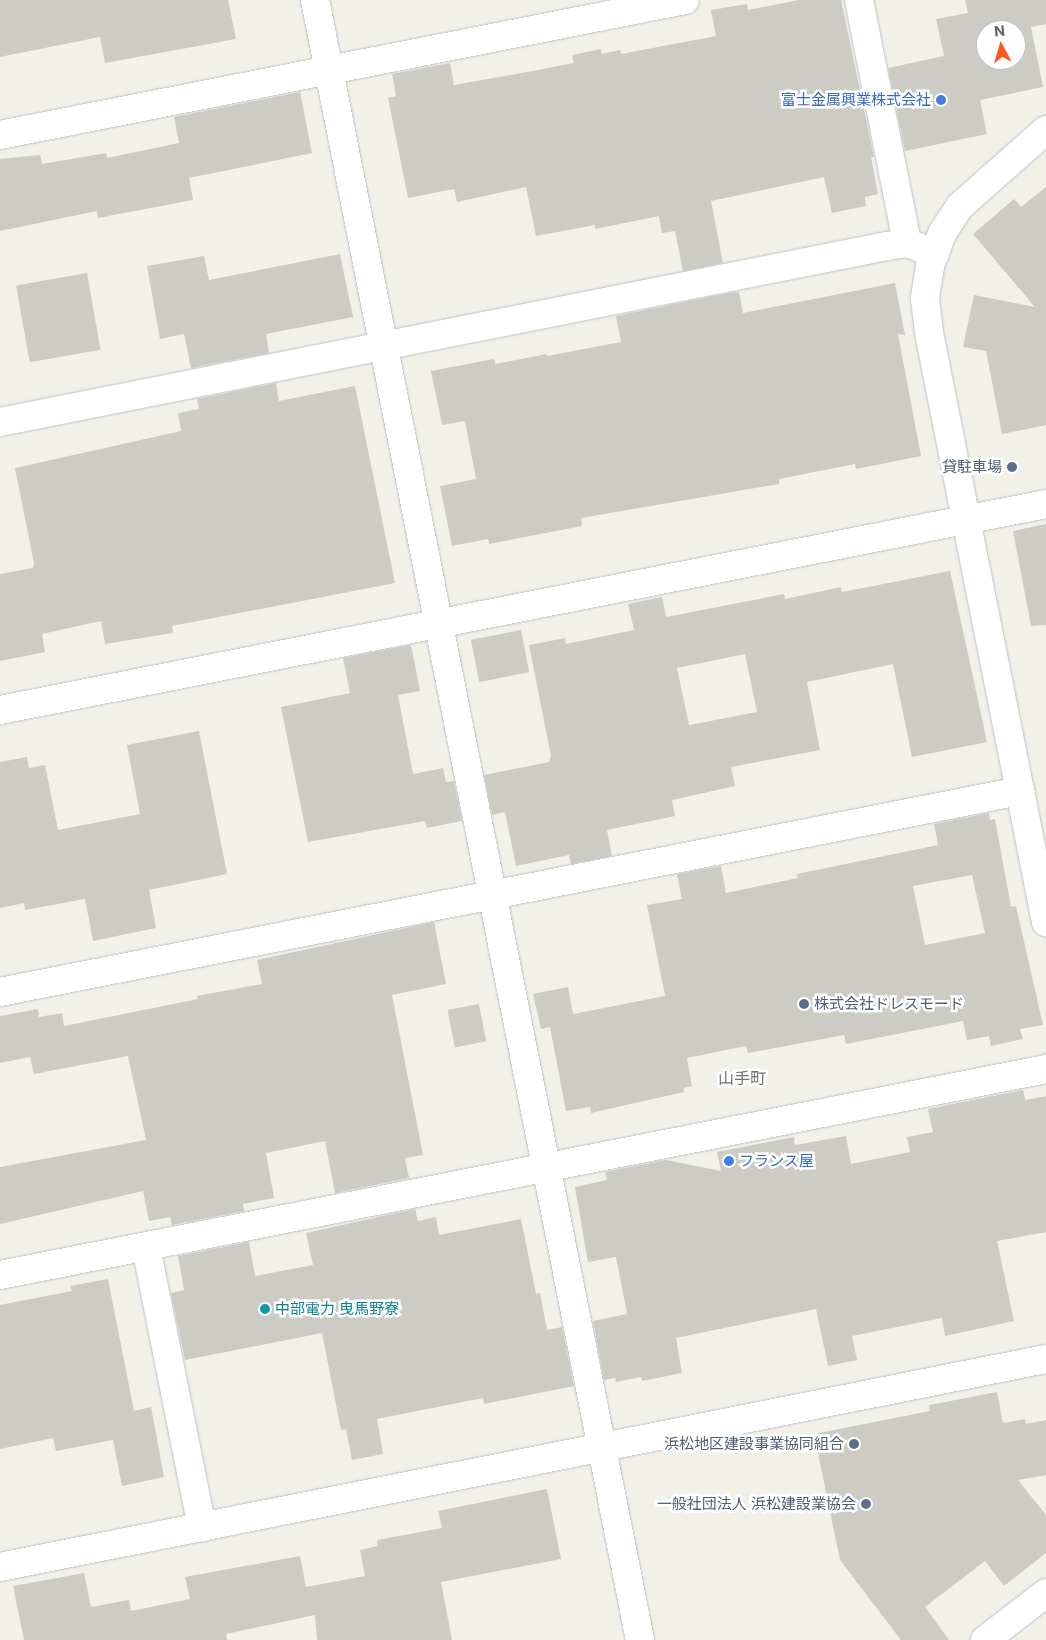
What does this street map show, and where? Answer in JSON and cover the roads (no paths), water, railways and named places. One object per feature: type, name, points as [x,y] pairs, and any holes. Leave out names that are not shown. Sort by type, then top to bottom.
[{"type":"street","points":[[315,0],[640,1640]]},
{"type":"street","points":[[0,135],[685,0]]},
{"type":"street","points":[[859,0],[907,243]]},
{"type":"street","points":[[1046,130],[960,206],[942,234],[935,253],[926,299],[929,333],[1046,922]]},
{"type":"street","points":[[0,422],[907,243],[935,253]]},
{"type":"street","points":[[0,710],[1046,504]]},
{"type":"street","points":[[0,992],[1020,791]]},
{"type":"street","points":[[0,1276],[1046,1069]]},
{"type":"street","points":[[146,1246],[202,1527]]},
{"type":"street","points":[[0,1566],[1046,1360]]},
{"type":"street","points":[[985,1640],[1046,1593]]},
{"type":"place","name":"富士金属興業株式会社","points":[[941,100]]},
{"type":"place","name":"貸駐車場","points":[[1012,467]]},
{"type":"place","name":"株式会社ドレスモード","points":[[804,1004]]},
{"type":"place","name":"フランス屋","points":[[729,1161]]},
{"type":"place","name":"中部電力 曳馬野寮","points":[[265,1309]]},
{"type":"place","name":"浜松地区建設事業協同組合","points":[[854,1444]]},
{"type":"place","name":"一般社団法人 浜松建設業協会","points":[[866,1504]]},
{"type":"district","name":"山手町","points":[[742,1078]]}]
